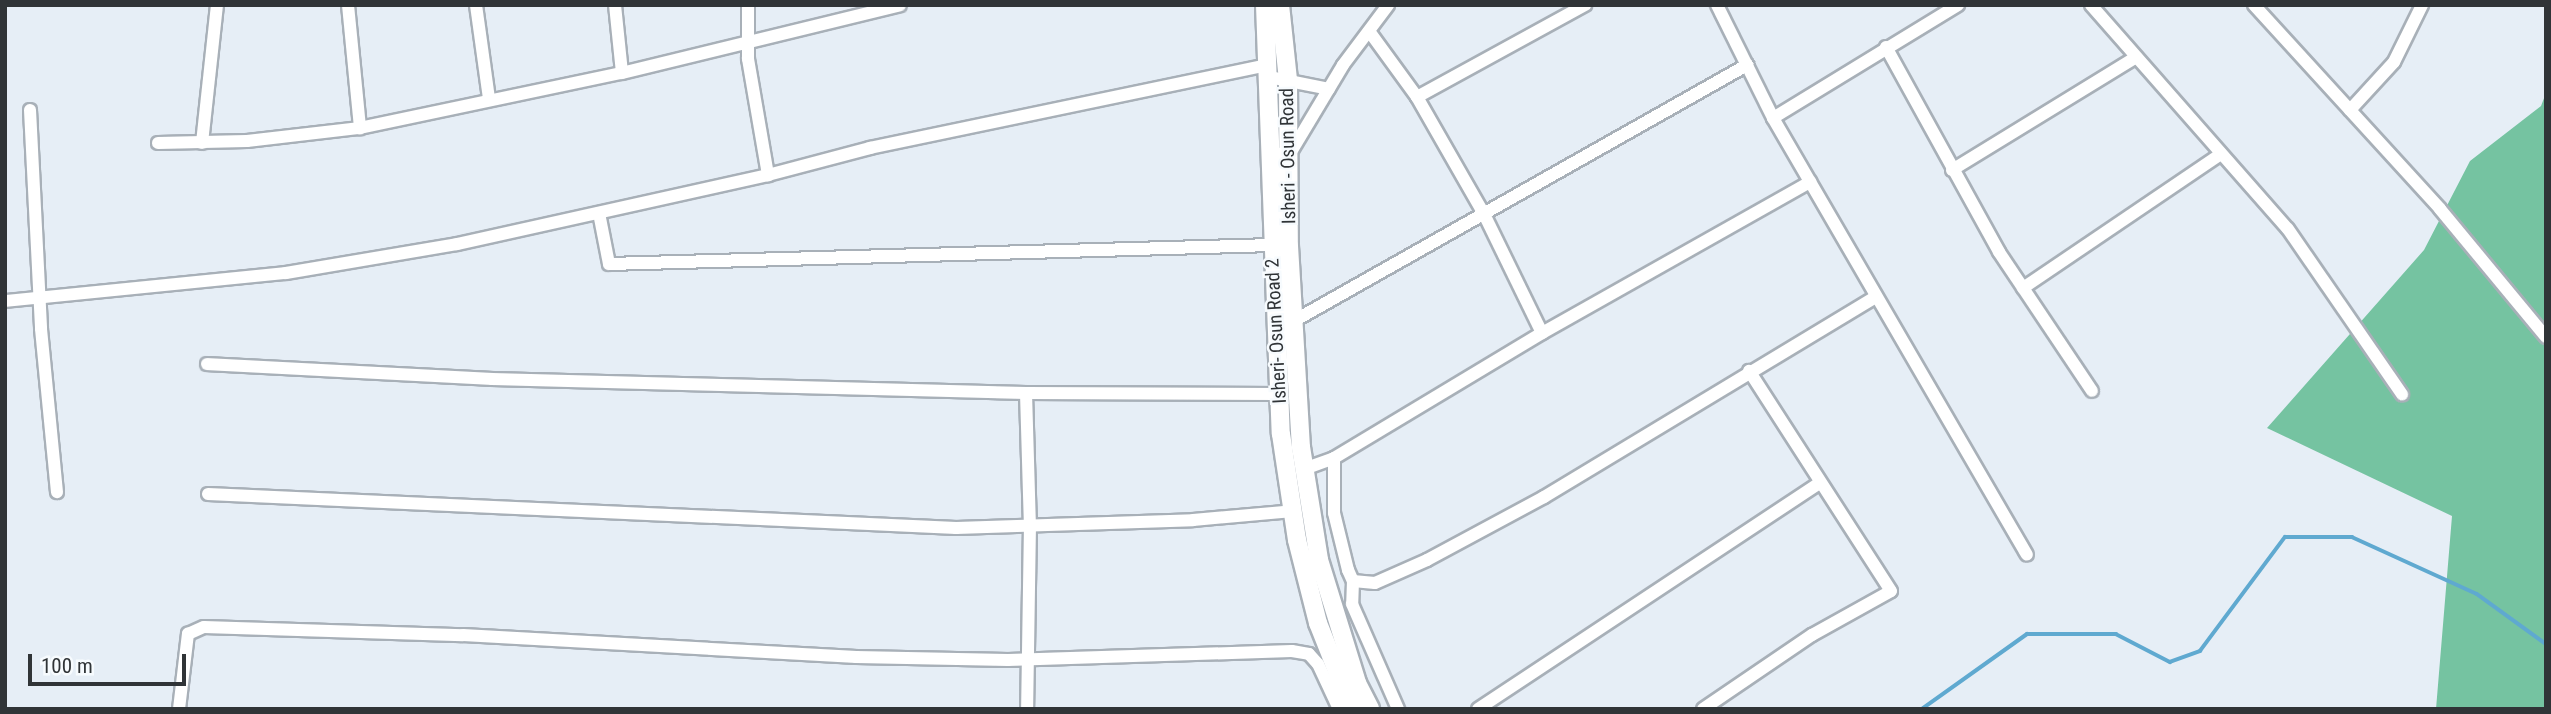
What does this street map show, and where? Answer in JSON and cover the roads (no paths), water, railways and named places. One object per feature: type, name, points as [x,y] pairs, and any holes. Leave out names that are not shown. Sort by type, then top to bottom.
[{"type":"main road","name":"Isheri- Osun Road 2","points":[[1265,5],[1269,71],[1282,153],[1272,245],[1278,394],[1293,511],[1328,652],[1352,709]]},
{"type":"main road","name":"Isheri - Osun Road","points":[[1280,5],[1288,80],[1282,153],[1304,469],[1319,560],[1343,638],[1370,709]]},
{"type":"street","points":[[202,143],[217,5]]},
{"type":"street","points":[[348,5],[360,128]]},
{"type":"street","points":[[476,5],[489,99]]},
{"type":"street","points":[[615,5],[622,73]]},
{"type":"street","points":[[748,5],[751,41],[748,59],[768,175]]},
{"type":"street","points":[[158,143],[202,143],[360,128],[622,73],[900,5]]},
{"type":"street","points":[[1282,153],[1388,5]]},
{"type":"street","points":[[1417,97],[1585,5]]},
{"type":"street","points":[[1717,5],[1773,118],[2027,555]]},
{"type":"street","points":[[1773,118],[1958,5]]},
{"type":"street","points":[[2091,5],[2319,269],[2402,394]]},
{"type":"street","points":[[2254,5],[2440,209],[2546,337]]},
{"type":"street","points":[[2350,110],[2394,62],[2423,5]]},
{"type":"street","points":[[1369,31],[1417,97],[1484,214],[1542,333]]},
{"type":"street","points":[[1886,47],[1952,170],[2024,288],[2092,391]]},
{"type":"street","points":[[1952,170],[2135,58]]},
{"type":"street","points":[[1292,322],[1746,65]]},
{"type":"street","points":[[5,301],[286,272],[457,244],[768,175],[870,148],[1269,71],[1288,80],[1329,89]]},
{"type":"street","points":[[30,110],[39,296],[57,492]]},
{"type":"street","points":[[2024,288],[2221,154]]},
{"type":"street","points":[[1304,469],[1334,458],[1542,333],[1810,182]]},
{"type":"street","points":[[598,213],[608,264],[923,258],[1272,245]]},
{"type":"street","points":[[1353,581],[1375,583],[1427,560],[1544,497],[1875,297]]},
{"type":"street","points":[[207,364],[492,379],[1026,393],[1278,394]]},
{"type":"street","points":[[1703,709],[1802,641],[1891,590],[1749,371]]},
{"type":"street","points":[[1026,393],[1030,524],[1027,709]]},
{"type":"street","points":[[1334,458],[1337,535],[1353,581],[1352,604],[1398,709]]},
{"type":"street","points":[[1478,709],[1820,483]]},
{"type":"street","points":[[208,494],[943,528],[1193,520],[1293,511]]},
{"type":"street","points":[[178,709],[188,634],[204,627],[463,635],[856,657],[1028,659],[1292,651],[1309,654],[1318,664],[1339,709]]},
{"type":"waterway","points":[[1922,709],[2027,634],[2116,634],[2170,662],[2200,651],[2285,537],[2352,537],[2477,594],[2546,644]]}]
